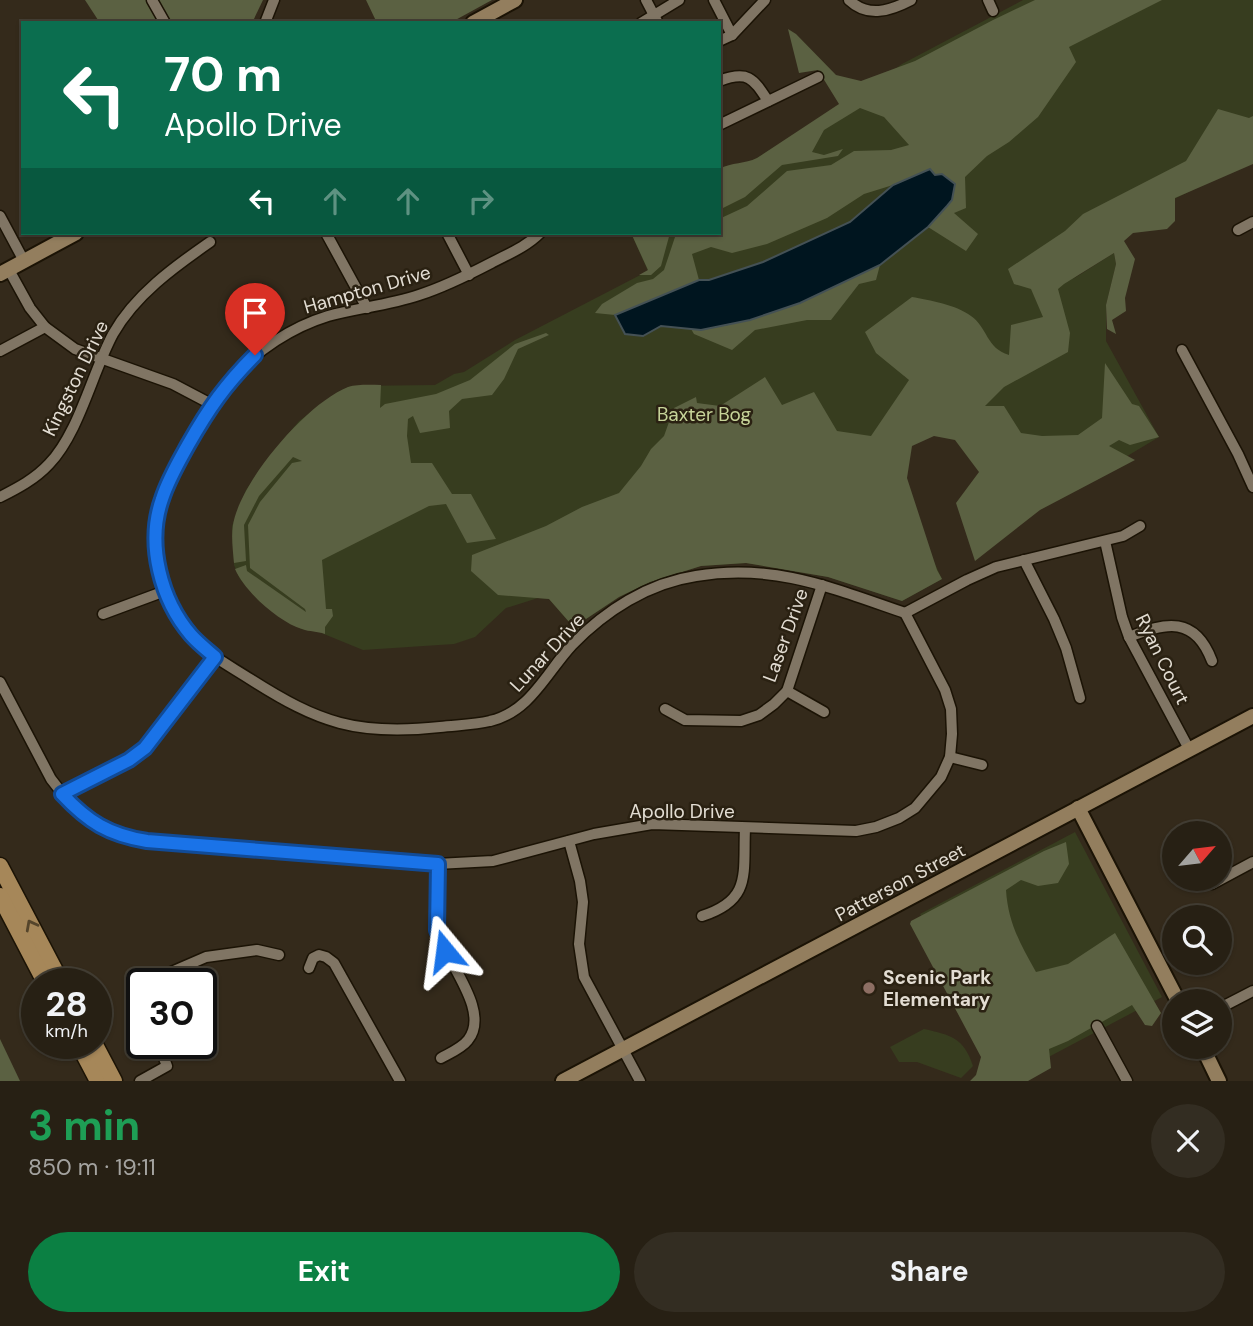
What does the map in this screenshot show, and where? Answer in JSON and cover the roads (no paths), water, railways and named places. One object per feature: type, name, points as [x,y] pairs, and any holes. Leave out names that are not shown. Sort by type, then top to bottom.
[{"type":"main road","points":[[0,866],[54,968]]},
{"type":"main road","points":[[0,896],[38,968]]},
{"type":"main road","points":[[86,1059],[98,1081]]},
{"type":"main road","points":[[102,1059],[114,1081]]},
{"type":"street","points":[[152,0],[164,21]]},
{"type":"street","points":[[266,21],[274,0]]},
{"type":"street","points":[[477,21],[515,0]]},
{"type":"street","points":[[646,0],[656,18],[679,0]]},
{"type":"street","points":[[714,0],[732,35]]},
{"type":"street","points":[[721,40],[732,35],[765,0]]},
{"type":"street","points":[[849,0],[867,12],[884,12],[911,0]]},
{"type":"street","points":[[988,0],[993,10]]},
{"type":"street","points":[[721,80],[743,75],[753,79],[768,102]]},
{"type":"street","points":[[721,124],[818,78]]},
{"type":"street","points":[[0,216],[24,261]]},
{"type":"street","points":[[1238,230],[1253,222]]},
{"type":"street","points":[[72,235],[4,272],[45,327],[75,349],[163,380],[211,404]]},
{"type":"street","points":[[327,235],[367,308]]},
{"type":"street","points":[[448,235],[469,275]]},
{"type":"street","name":"Hampton Drive","points":[[165,591],[155,536],[160,501],[172,472],[211,404],[232,377],[255,355],[279,338],[328,316],[418,295],[469,275],[527,244],[538,235]]},
{"type":"street","name":"Kingston Drive","points":[[0,498],[35,478],[64,446],[114,332],[145,294],[180,263],[210,242]]},
{"type":"street","points":[[0,351],[45,327]]},
{"type":"street","points":[[1182,350],[1253,487]]},
{"type":"street","points":[[905,613],[996,567],[1124,536],[1140,526]]},
{"type":"street","name":"Ryan Court","points":[[1105,541],[1129,637],[1189,750]]},
{"type":"street","points":[[1024,560],[1066,648],[1080,698]]},
{"type":"street","name":"Lunar Drive","points":[[165,591],[177,616],[192,636],[215,657],[293,706],[338,724],[369,730],[404,731],[490,721],[508,715],[526,704],[572,646],[603,618],[663,584],[692,576],[755,571],[788,576],[905,613]]},
{"type":"street","name":"Laser Drive","points":[[665,709],[685,720],[741,721],[759,715],[774,704],[787,691],[822,585]]},
{"type":"street","points":[[103,614],[165,591]]},
{"type":"street","name":"Apollo Drive","points":[[0,682],[51,779],[62,794],[81,814],[101,827],[125,837],[438,864],[493,861],[623,828],[652,824],[856,831],[899,818],[915,808],[941,777],[950,757],[952,734],[951,709],[945,690],[905,613]]},
{"type":"street","points":[[1129,637],[1158,625],[1176,626],[1194,633],[1206,644],[1212,661]]},
{"type":"street","points":[[62,794],[129,760],[145,748],[215,657]]},
{"type":"street","points":[[787,691],[824,712]]},
{"type":"street","name":"Patterson Street","points":[[564,1081],[1253,716]]},
{"type":"street","points":[[950,757],[982,765]]},
{"type":"street","points":[[1078,808],[1172,989]]},
{"type":"street","points":[[702,916],[720,910],[738,894],[743,878],[746,828]]},
{"type":"street","points":[[569,841],[583,902],[579,926],[580,962],[584,977],[640,1081]]},
{"type":"street","points":[[1232,873],[1253,862]]},
{"type":"street","points":[[438,864],[437,930],[441,943],[467,991],[473,1010],[473,1032],[467,1042],[441,1058]]},
{"type":"street","points":[[181,968],[206,957],[257,950],[279,955]]},
{"type":"street","points":[[309,968],[313,958],[319,955],[334,963],[400,1081]]},
{"type":"street","points":[[1232,1002],[1253,991]]},
{"type":"street","points":[[1097,1026],[1122,1079]]},
{"type":"street","points":[[140,1081],[167,1066],[164,1059]]},
{"type":"street","points":[[1208,1059],[1219,1081]]},
{"type":"water","points":[[930,169],[935,175],[942,174],[955,184],[952,200],[928,227],[880,265],[800,303],[750,320],[701,330],[661,326],[643,336],[625,334],[615,315],[699,280],[709,280],[763,262],[850,222],[893,185]]},
{"type":"place","name":"Scenic Park Elementary","points":[[869,988]]},
{"type":"park label","name":"Baxter Bog","points":[[704,414]]}]
